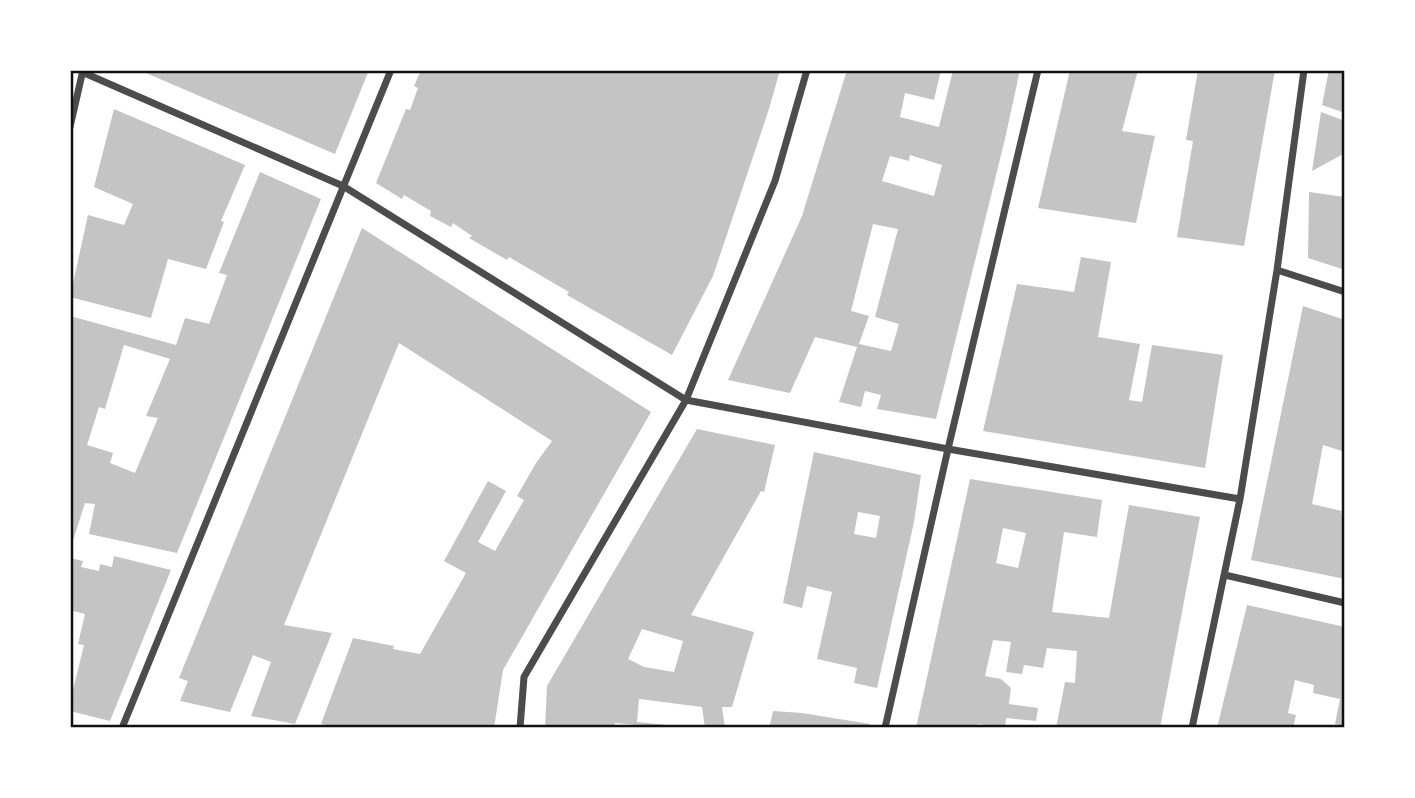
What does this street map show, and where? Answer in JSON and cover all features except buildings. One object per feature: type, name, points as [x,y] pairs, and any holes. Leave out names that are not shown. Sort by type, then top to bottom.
[{"type":"street","points":[[122,728],[391,70]]},
{"type":"street","points":[[520,728],[524,677],[686,400],[775,181],[807,70]]},
{"type":"street","points":[[885,728],[947,449],[1038,70]]},
{"type":"street","points":[[1192,728],[1240,499],[1277,270],[1304,70]]},
{"type":"street","points":[[70,127],[82,71],[343,186],[686,400],[947,449],[1240,499]]},
{"type":"street","points":[[1277,270],[1345,292]]},
{"type":"street","points":[[1225,575],[1345,603]]}]
